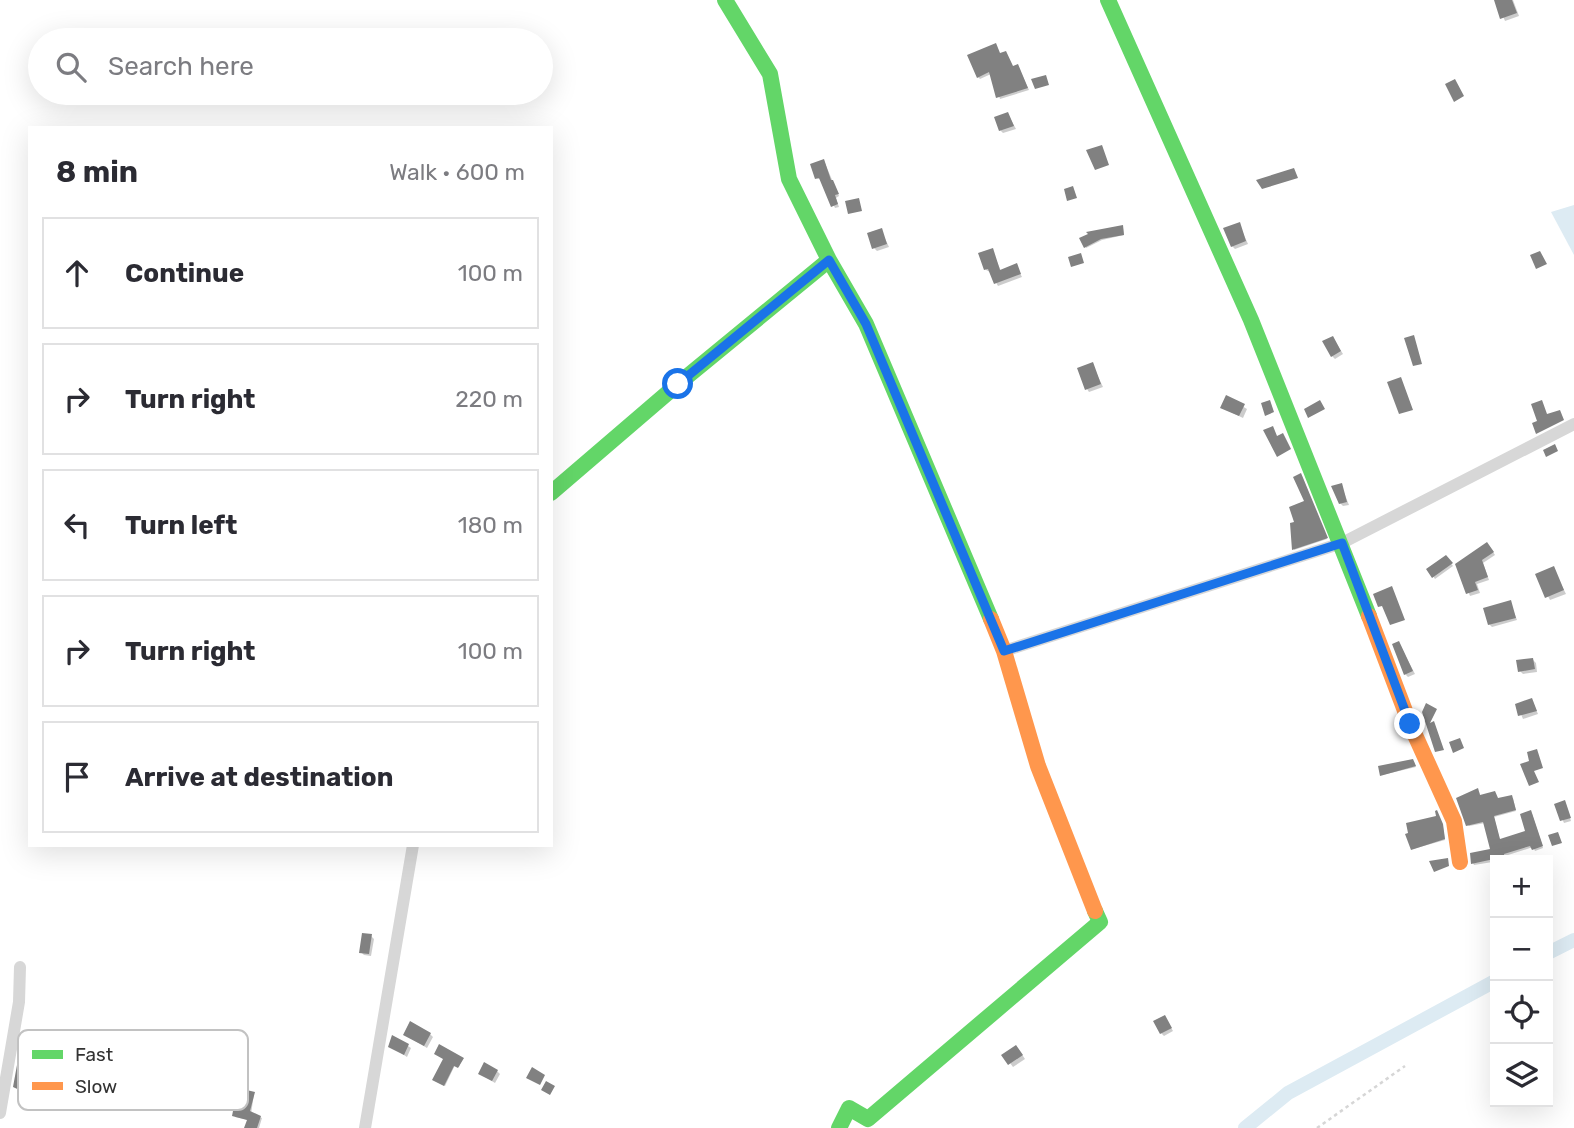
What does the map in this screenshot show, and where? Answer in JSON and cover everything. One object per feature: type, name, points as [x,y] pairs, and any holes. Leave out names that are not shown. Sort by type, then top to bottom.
[{"type":"street","points":[[725,0],[770,74],[789,179],[829,260],[866,324],[1004,651],[1038,766],[1100,922],[868,1119],[849,1108],[839,1128]]},
{"type":"street","points":[[1108,0],[1251,320],[1342,543],[1410,724],[1454,821],[1460,862]]},
{"type":"street","points":[[553,491],[829,260]]},
{"type":"street","points":[[1004,651],[1342,543],[1574,424]]},
{"type":"street","points":[[365,1128],[413,847]]},
{"type":"street","points":[[0,1113],[19,1002],[20,967]]},
{"type":"path","points":[[1317,1128],[1405,1066]]},
{"type":"shaded area","points":[[1574,205],[1574,255],[1551,212]]},
{"type":"building","points":[[1494,0],[1512,0],[1517,13],[1500,19]]},
{"type":"building","points":[[996,43],[1000,53],[1006,51],[1013,66],[1018,64],[1028,88],[996,98],[989,72],[977,78],[967,55]]},
{"type":"building","points":[[1046,75],[1049,85],[1035,89],[1031,79]]},
{"type":"building","points":[[1455,79],[1464,96],[1454,102],[1445,84]]},
{"type":"building","points":[[1008,112],[1014,126],[999,131],[994,117]]},
{"type":"building","points":[[1102,145],[1109,165],[1095,170],[1086,150]]},
{"type":"building","points":[[824,159],[839,194],[835,195],[838,204],[831,207],[810,164]]},
{"type":"building","points":[[1294,168],[1298,178],[1262,189],[1256,180]]},
{"type":"building","points":[[1073,186],[1077,198],[1067,201],[1064,189]]},
{"type":"building","points":[[859,198],[862,211],[848,214],[845,201]]},
{"type":"building","points":[[1240,222],[1246,241],[1231,247],[1223,228]]},
{"type":"building","points":[[1123,225],[1124,235],[1101,239],[1084,248],[1079,238],[1088,234],[1086,232]]},
{"type":"building","points":[[882,228],[887,244],[872,249],[867,233]]},
{"type":"building","points":[[993,248],[1000,270],[1017,263],[1021,274],[994,284],[988,269],[984,270],[978,253]]},
{"type":"building","points":[[1540,251],[1547,264],[1536,269],[1530,255]]},
{"type":"building","points":[[1081,253],[1084,263],[1071,267],[1068,257]]},
{"type":"building","points":[[1414,335],[1422,364],[1413,366],[1404,338]]},
{"type":"building","points":[[1333,336],[1341,351],[1331,357],[1322,341]]},
{"type":"building","points":[[1093,362],[1101,384],[1085,390],[1077,368]]},
{"type":"building","points":[[1401,377],[1413,410],[1399,414],[1387,382]]},
{"type":"building","points":[[1226,395],[1245,404],[1239,416],[1220,408]]},
{"type":"building","points":[[1270,400],[1274,412],[1265,416],[1261,403]]},
{"type":"building","points":[[1320,400],[1325,409],[1308,418],[1304,409]]},
{"type":"building","points":[[1542,400],[1547,414],[1560,410],[1564,420],[1536,434],[1532,423],[1537,421],[1531,404]]},
{"type":"building","points":[[1273,426],[1277,436],[1283,433],[1291,449],[1277,457],[1263,430]]},
{"type":"building","points":[[1555,444],[1558,451],[1546,457],[1543,450]]},
{"type":"building","points":[[1301,473],[1328,538],[1292,550],[1290,523],[1294,522],[1289,507],[1304,501],[1293,477]]},
{"type":"building","points":[[1342,483],[1347,502],[1339,504],[1331,486]]},
{"type":"building","points":[[1487,542],[1494,552],[1482,560],[1488,577],[1475,582],[1478,590],[1466,594],[1455,564]]},
{"type":"building","points":[[1446,555],[1453,563],[1432,578],[1426,569]]},
{"type":"building","points":[[1554,566],[1564,590],[1545,598],[1535,574]]},
{"type":"building","points":[[1392,586],[1405,620],[1390,625],[1382,606],[1378,607],[1373,594]]},
{"type":"building","points":[[1511,600],[1516,618],[1488,625],[1483,608]]},
{"type":"building","points":[[1399,641],[1413,671],[1404,675],[1392,644]]},
{"type":"building","points":[[1533,658],[1535,669],[1518,672],[1516,660]]},
{"type":"building","points":[[1532,698],[1537,711],[1518,716],[1515,704]]},
{"type":"building","points":[[1426,703],[1437,709],[1430,723],[1434,721],[1444,750],[1435,752],[1422,712]]},
{"type":"building","points":[[1460,738],[1464,748],[1453,753],[1449,742]]},
{"type":"building","points":[[1537,749],[1543,768],[1534,771],[1539,782],[1529,786],[1520,764],[1529,761],[1527,752]]},
{"type":"building","points":[[1413,759],[1416,766],[1380,776],[1378,766]]},
{"type":"building","points":[[1478,788],[1480,795],[1495,791],[1498,798],[1512,795],[1516,810],[1494,816],[1500,839],[1525,831],[1520,814],[1531,810],[1543,846],[1532,850],[1530,846],[1504,855],[1490,855],[1490,860],[1471,864],[1470,853],[1490,849],[1483,822],[1466,826],[1456,798]]},
{"type":"building","points":[[1565,800],[1571,818],[1560,821],[1554,804]]},
{"type":"building","points":[[1437,810],[1445,839],[1411,850],[1405,834],[1408,833],[1406,823],[1436,816]]},
{"type":"building","points":[[1558,832],[1562,843],[1552,846],[1548,835]]},
{"type":"building","points":[[1448,858],[1449,866],[1434,872],[1429,861]]},
{"type":"building","points":[[362,933],[372,934],[369,954],[359,953]]},
{"type":"building","points":[[1165,1015],[1172,1028],[1160,1034],[1153,1021]]},
{"type":"building","points":[[410,1021],[431,1033],[424,1046],[403,1035]]},
{"type":"building","points":[[392,1035],[409,1044],[404,1055],[388,1047]]},
{"type":"building","points":[[439,1044],[464,1058],[458,1068],[454,1066],[444,1086],[432,1080],[443,1059],[434,1054]]},
{"type":"building","points":[[1016,1045],[1023,1055],[1008,1065],[1001,1055]]},
{"type":"building","points":[[484,1062],[498,1070],[492,1081],[478,1074]]},
{"type":"building","points":[[18,1063],[18,1089],[13,1087]]},
{"type":"building","points":[[532,1067],[545,1075],[540,1085],[526,1078]]},
{"type":"building","points":[[546,1081],[555,1086],[550,1095],[541,1090]]},
{"type":"building","points":[[248,1090],[255,1092],[250,1111],[261,1116],[257,1128],[244,1128],[247,1120],[232,1116],[233,1111],[228,1111],[248,1110]]},
{"type":"waterway","points":[[1553,950],[1574,940]]},
{"type":"waterway","points":[[1245,1128],[1288,1093],[1490,984]]},
{"type":"traffic: fast","points":[[725,0],[770,74],[789,179],[829,260],[866,324],[991,619]]},
{"type":"traffic: fast","points":[[1108,0],[1251,320],[1369,616]]},
{"type":"traffic: fast","points":[[553,491],[829,260]]},
{"type":"traffic: fast","points":[[839,1128],[849,1108],[868,1119],[1100,922],[1095,911]]},
{"type":"traffic: slow","points":[[1369,616],[1410,724],[1454,821],[1460,862]]},
{"type":"traffic: slow","points":[[991,619],[1004,651],[1038,766],[1095,911]]},
{"type":"route","points":[[678,384],[829,260],[866,324],[1004,651],[1342,543],[1410,724]]}]
